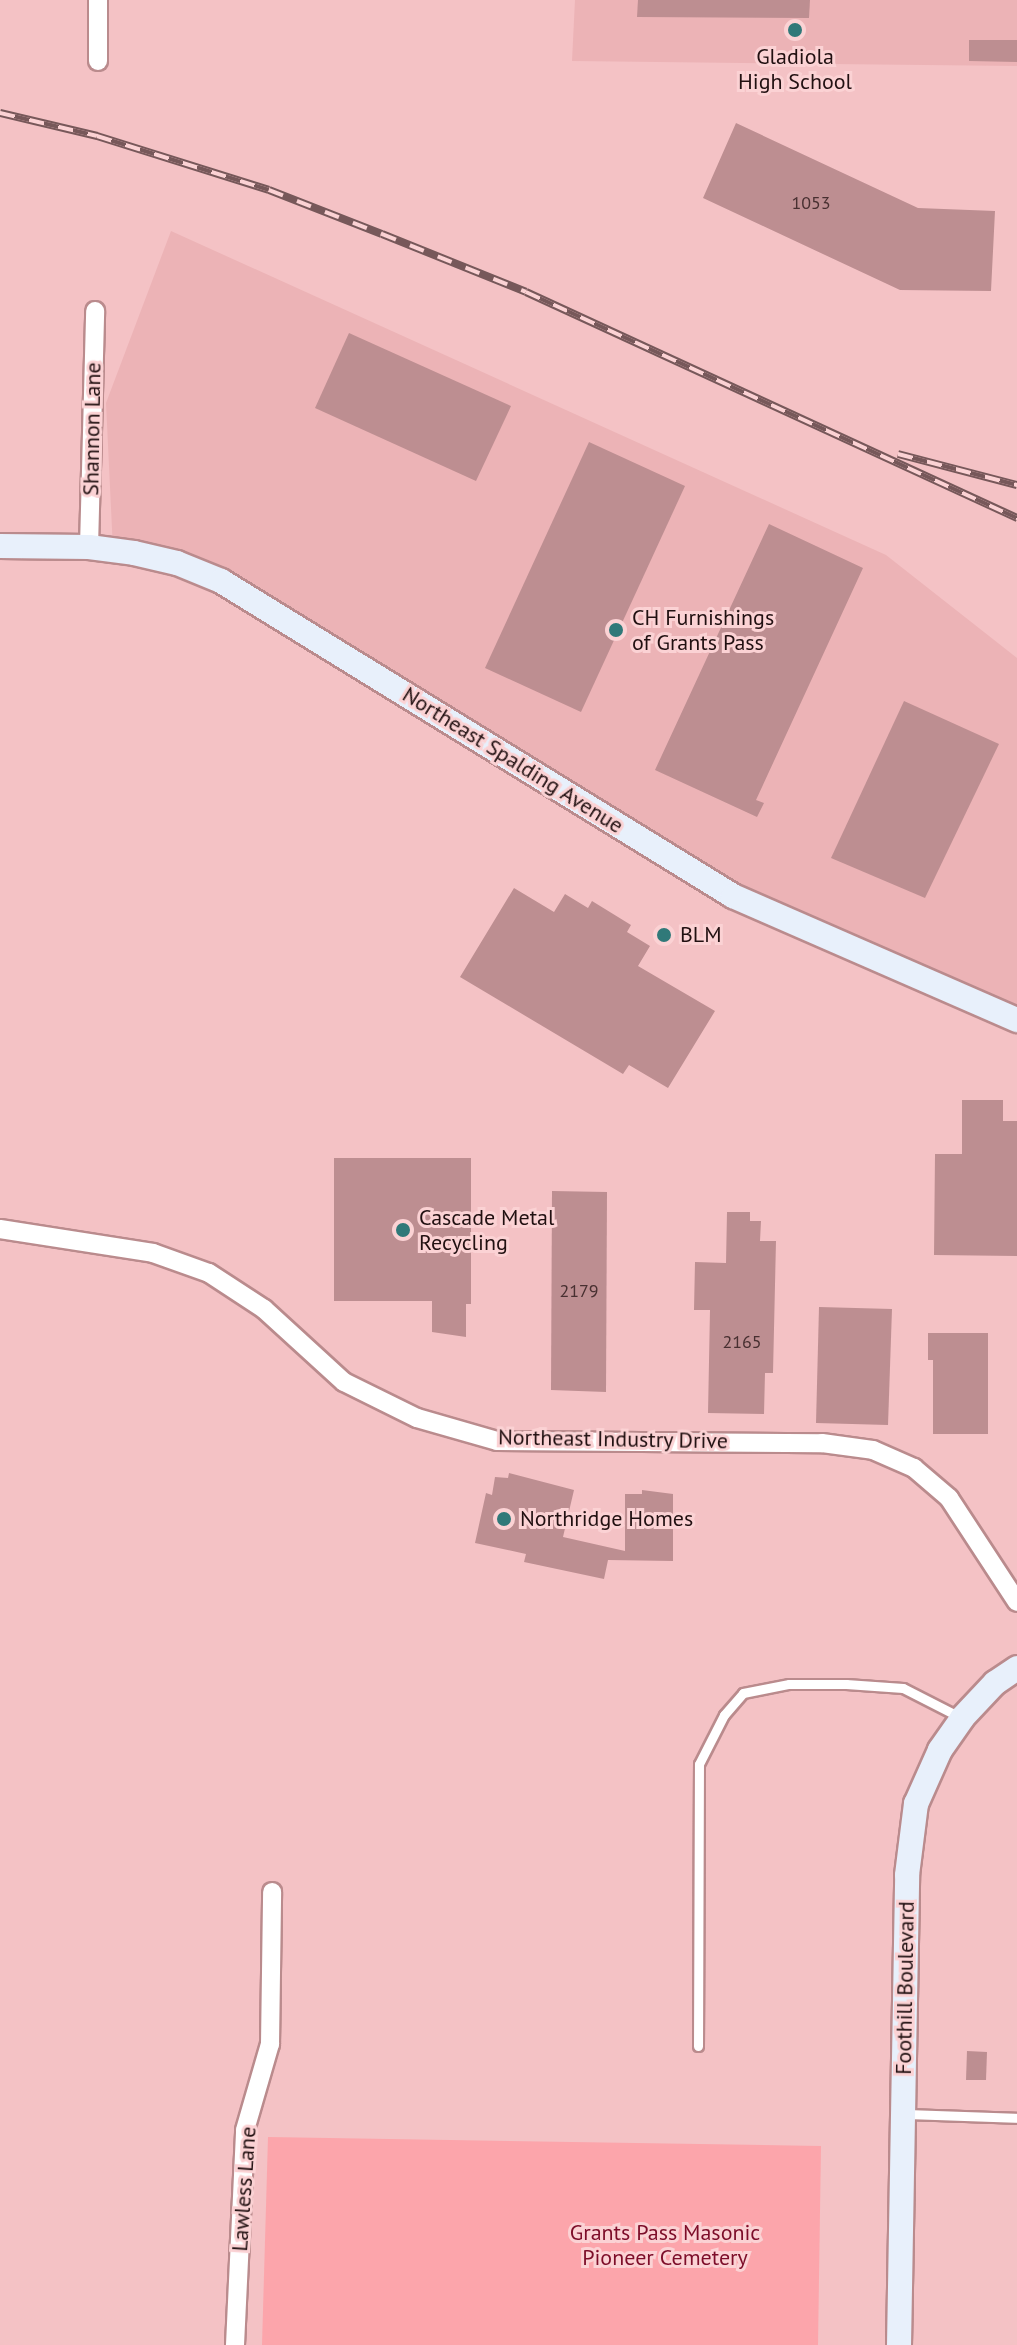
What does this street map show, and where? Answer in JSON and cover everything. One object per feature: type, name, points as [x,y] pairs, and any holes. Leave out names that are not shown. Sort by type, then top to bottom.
[{"type":"street","points":[[98,0],[98,61]]},
{"type":"street","name":"Shannon Lane","points":[[89,547],[95,311]]},
{"type":"street","name":"Northeast Spalding Avenue","points":[[0,546],[89,547],[177,563],[221,581],[733,896],[1017,1020]]},
{"type":"street","name":"Northeast Industry Drive","points":[[0,1229],[153,1253],[209,1273],[264,1309],[344,1382],[417,1418],[497,1441],[807,1442],[873,1450],[914,1468],[949,1498],[1017,1602]]},
{"type":"street","name":"Foothill Boulevard","points":[[899,2345],[907,1875],[916,1804],[940,1750],[962,1718],[995,1683],[1017,1668]]},
{"type":"street","name":"Lawless Lane","points":[[235,2345],[245,2130],[270,2044],[272,1892]]},
{"type":"lane","points":[[698,2046],[699,1764],[724,1715],[743,1693],[789,1684],[846,1684],[903,1688],[962,1718]]},
{"type":"lane","points":[[903,2114],[1017,2118]]},
{"type":"shaded area","name":"Gladiola High School","points":[[575,0],[1017,0],[1017,66],[572,61]]},
{"type":"shaded area","points":[[171,231],[886,555],[1017,658],[1017,1020],[768,913],[259,603],[113,550],[106,403]]},
{"type":"green space","name":"Grants Pass Masonic Pioneer Cemetery","points":[[268,2137],[821,2146],[818,2345],[262,2345]]},
{"type":"building","points":[[638,0],[810,0],[809,18],[637,17]]},
{"type":"building","points":[[969,40],[1017,40],[1017,62],[969,61]]},
{"type":"building","points":[[736,123],[918,208],[995,211],[991,291],[900,290],[703,198]]},
{"type":"building","points":[[349,333],[511,406],[476,481],[315,408]]},
{"type":"building","points":[[589,442],[685,486],[581,712],[485,668]]},
{"type":"building","points":[[769,524],[863,568],[756,800],[764,803],[757,817],[655,770]]},
{"type":"building","points":[[904,701],[999,744],[925,898],[831,858]]},
{"type":"building","points":[[514,888],[554,912],[565,894],[588,908],[592,901],[631,925],[627,932],[650,946],[638,966],[715,1011],[668,1088],[629,1065],[623,1074],[460,977]]},
{"type":"building","points":[[962,1100],[1003,1100],[1003,1121],[1017,1121],[1017,1256],[934,1255],[935,1154],[962,1154]]},
{"type":"building","name":"Cascade Metal Recycling","points":[[334,1158],[471,1158],[471,1304],[466,1304],[466,1337],[432,1332],[432,1301],[334,1301]]},
{"type":"building","points":[[552,1191],[607,1192],[606,1392],[551,1390]]},
{"type":"building","points":[[727,1212],[750,1212],[750,1221],[761,1221],[760,1241],[776,1241],[773,1373],[765,1373],[764,1414],[708,1413],[710,1310],[694,1310],[695,1262],[726,1263]]},
{"type":"building","points":[[819,1307],[892,1309],[888,1425],[816,1423]]},
{"type":"building","points":[[928,1333],[988,1333],[988,1434],[933,1434],[933,1360],[928,1360]]},
{"type":"building","points":[[509,1473],[574,1490],[563,1537],[625,1551],[625,1494],[642,1494],[642,1490],[673,1494],[673,1561],[608,1560],[604,1579],[524,1562],[526,1554],[475,1543],[486,1493],[492,1495],[495,1477],[508,1478]]},
{"type":"building","points":[[967,2051],[987,2052],[986,2080],[966,2080]]},
{"type":"railway","points":[[0,113],[97,136],[269,190],[382,234],[526,292],[1017,518]]},
{"type":"railway","points":[[898,454],[1017,485]]},
{"type":"place","name":"Gladiola High School","points":[[795,30]]},
{"type":"place","name":"CH Furnishings of Grants Pass","points":[[616,630]]},
{"type":"place","name":"BLM","points":[[664,935]]},
{"type":"place","name":"Cascade Metal Recycling","points":[[403,1230]]},
{"type":"place","name":"Northridge Homes","points":[[504,1519]]}]
